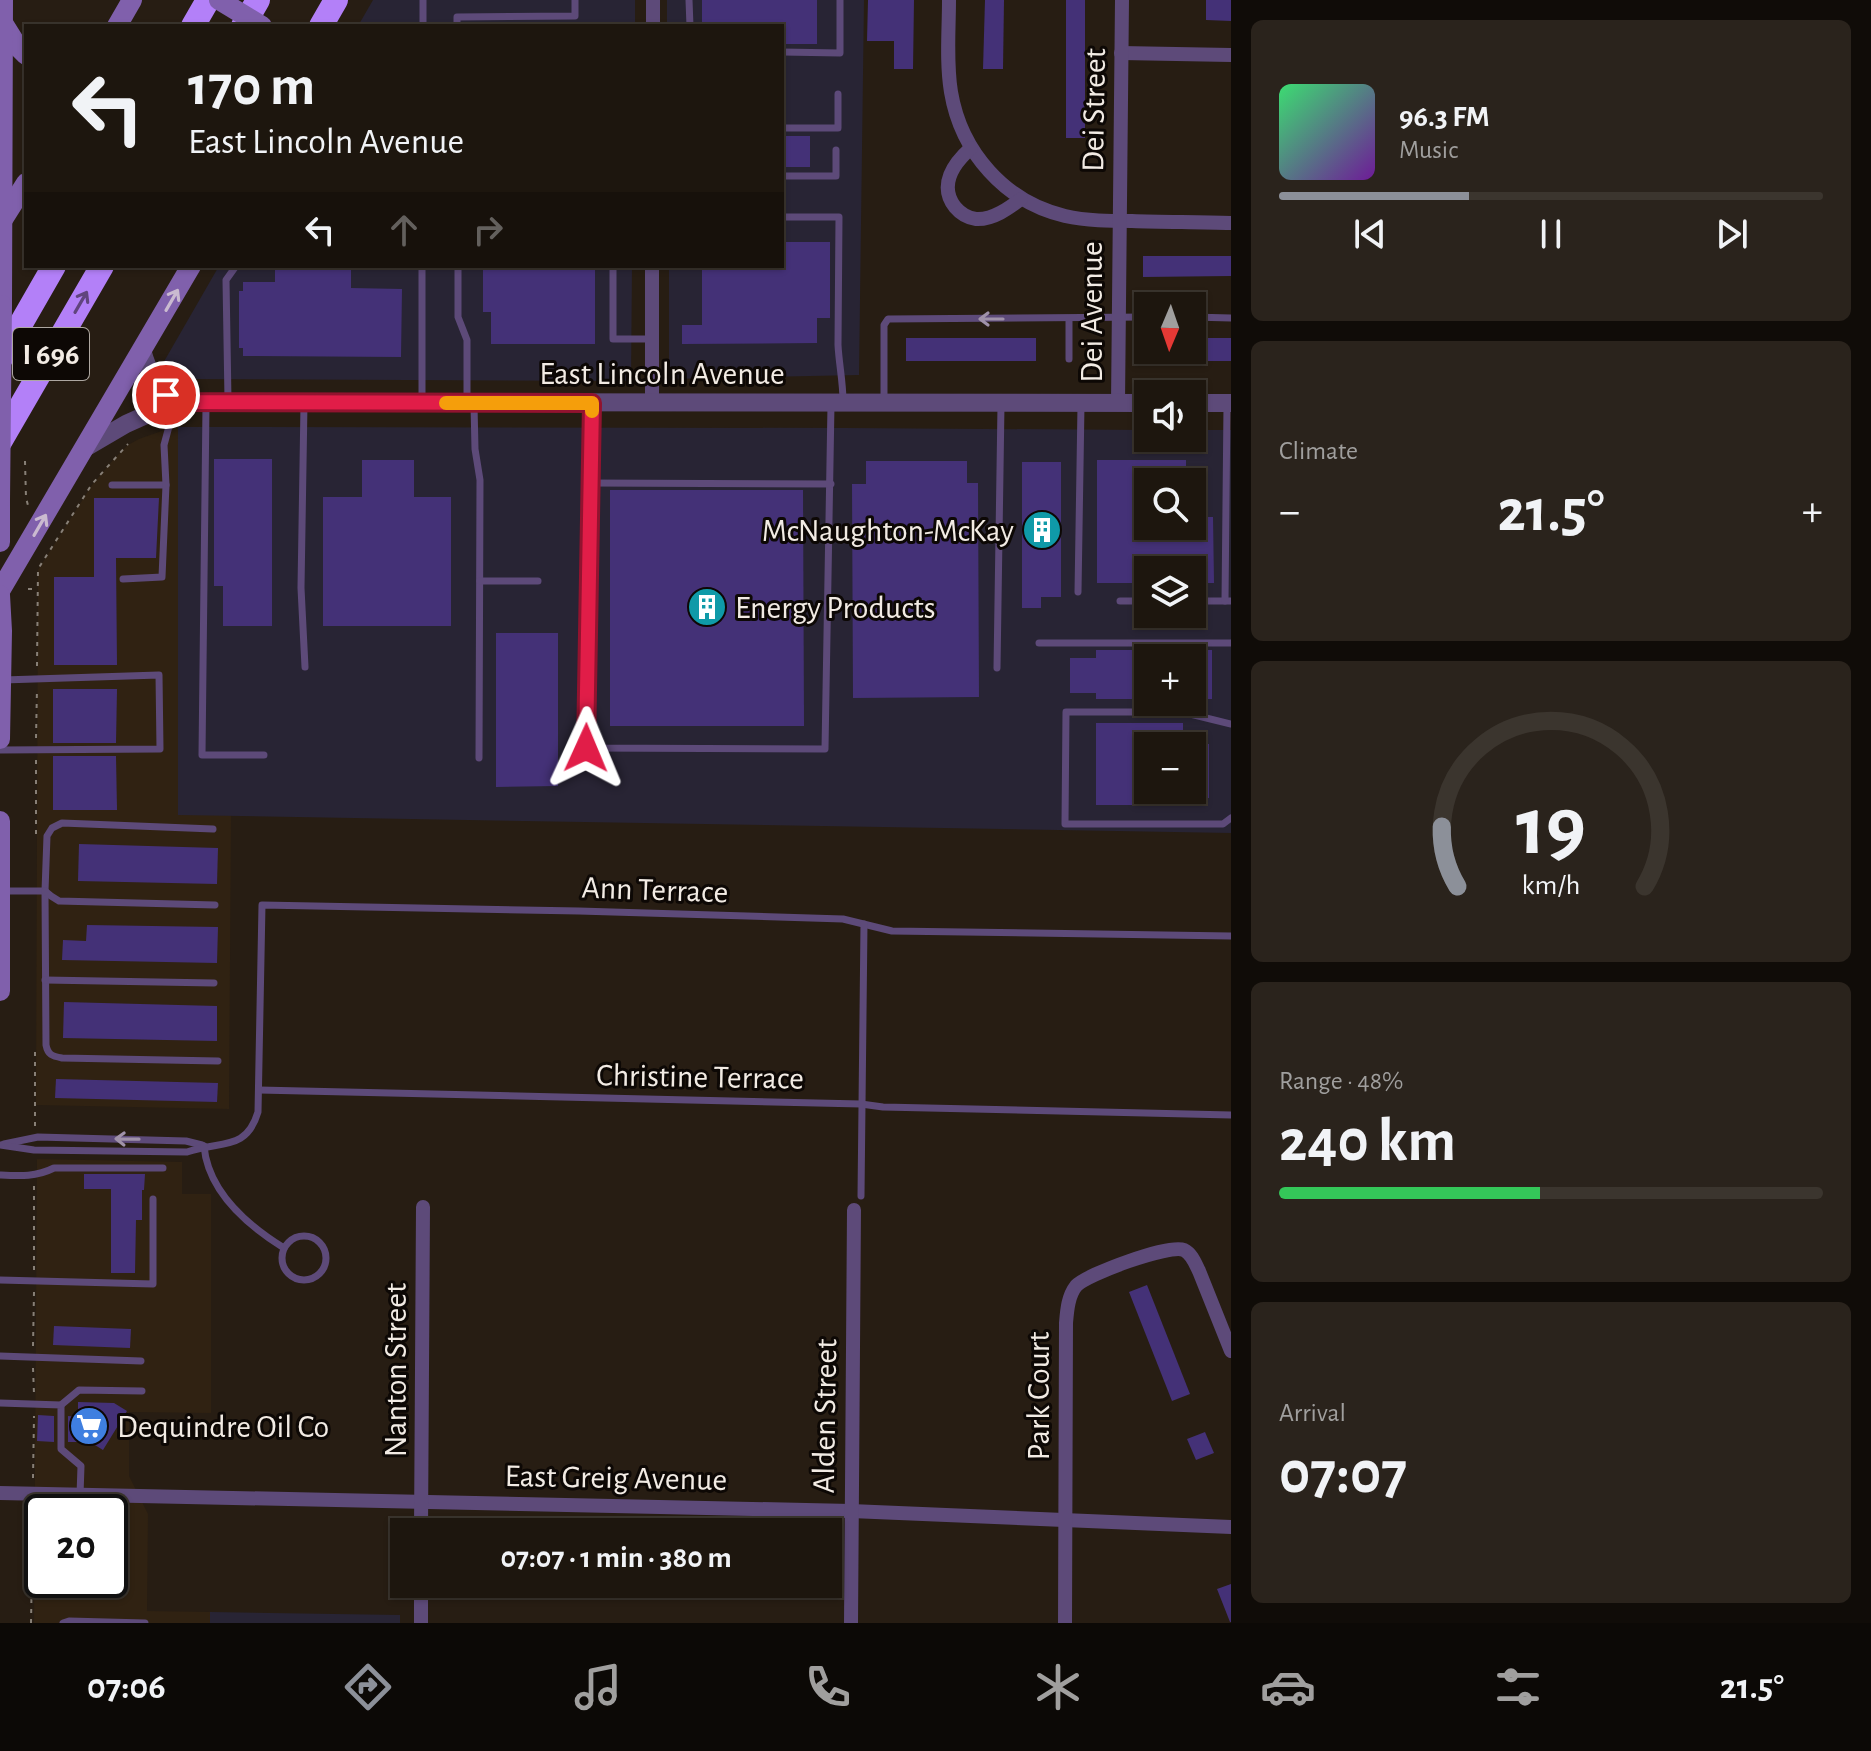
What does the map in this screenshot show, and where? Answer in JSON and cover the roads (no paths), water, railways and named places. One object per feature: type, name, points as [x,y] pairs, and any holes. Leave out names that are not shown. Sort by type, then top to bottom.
[{"type":"highway","points":[[194,24],[208,0]]},
{"type":"highway","points":[[244,24],[258,0]]},
{"type":"highway","points":[[322,24],[336,0]]},
{"type":"highway","name":"I 696","points":[[0,360],[53,268]]},
{"type":"highway","name":"I 696","points":[[0,442],[101,268]]},
{"type":"main road","points":[[0,542],[3,0]]},
{"type":"main road","points":[[118,24],[132,0]]},
{"type":"main road","points":[[219,0],[259,24]]},
{"type":"main road","points":[[333,24],[349,0]]},
{"type":"main road","points":[[3,23],[24,53]]},
{"type":"main road","points":[[1,223],[24,186]]},
{"type":"main road","points":[[0,739],[0,593],[190,268]]},
{"type":"main road","points":[[0,821],[0,991]]},
{"type":"street","points":[[653,0],[653,24]]},
{"type":"street","points":[[949,0],[951,91],[958,118],[971,148],[991,174],[1021,199],[1065,216],[1089,220],[1231,223]]},
{"type":"street","name":"Dei Street","points":[[1119,221],[1122,0]]},
{"type":"street","points":[[1121,53],[1231,55]]},
{"type":"street","points":[[971,148],[954,164],[948,178],[948,194],[959,212],[978,219],[989,217],[1021,199]]},
{"type":"street","name":"Dei Avenue","points":[[1118,403],[1119,221]]},
{"type":"street","points":[[652,268],[652,403]]},
{"type":"street","points":[[142,350],[152,379],[175,402]]},
{"type":"street","name":"East Lincoln Avenue","points":[[85,448],[126,424],[175,402],[1134,403]]},
{"type":"street","points":[[1206,403],[1229,403]]},
{"type":"street","name":"Nanton Street","points":[[421,1518],[423,1207]]},
{"type":"street","name":"Alden Street","points":[[851,1623],[854,1210]]},
{"type":"street","name":"Park Court","points":[[1065,1623],[1066,1323],[1074,1288],[1085,1278],[1156,1252],[1183,1250],[1193,1258],[1231,1351]]},
{"type":"street","name":"East Greig Avenue","points":[[0,1493],[40,1494]]},
{"type":"street","name":"East Greig Avenue","points":[[128,1496],[851,1511],[1231,1527]]},
{"type":"street","points":[[421,1598],[421,1623]]},
{"type":"lane","points":[[423,0],[423,24]]},
{"type":"lane","points":[[457,22],[575,16],[575,0]]},
{"type":"lane","points":[[689,0],[690,24]]},
{"type":"lane","points":[[784,52],[840,53],[840,0]]},
{"type":"lane","points":[[784,128],[838,128],[838,94]]},
{"type":"lane","points":[[784,176],[836,176],[836,150]]},
{"type":"lane","points":[[592,403],[586,748],[825,749],[831,484],[837,403],[843,377],[838,345],[839,217],[784,217]]},
{"type":"lane","points":[[228,402],[226,280],[235,268]]},
{"type":"lane","points":[[422,268],[422,403]]},
{"type":"lane","points":[[458,268],[458,317],[467,340],[480,480],[479,758]]},
{"type":"lane","points":[[613,268],[613,339],[651,339]]},
{"type":"lane","points":[[884,403],[884,325],[888,319],[1134,317]]},
{"type":"lane","points":[[1206,317],[1231,318]]},
{"type":"lane","points":[[1069,319],[1069,359]]},
{"type":"lane","points":[[123,579],[162,577],[166,485],[164,445],[175,402]]},
{"type":"lane","points":[[206,402],[202,755],[264,755]]},
{"type":"lane","points":[[304,402],[301,588],[305,667]]},
{"type":"lane","points":[[997,668],[1001,403]]},
{"type":"lane","points":[[1078,592],[1081,403]]},
{"type":"lane","points":[[1206,601],[1228,601],[1229,403]]},
{"type":"lane","points":[[590,483],[831,484]]},
{"type":"lane","points":[[112,485],[166,485]]},
{"type":"lane","points":[[480,581],[538,581]]},
{"type":"lane","points":[[1120,601],[1134,601]]},
{"type":"lane","points":[[1039,643],[1231,643]]},
{"type":"lane","points":[[0,750],[160,749],[159,675],[1,680]]},
{"type":"lane","points":[[1231,724],[1182,712],[1066,712],[1065,824],[1223,824],[1231,818]]},
{"type":"lane","points":[[213,829],[62,823],[52,828],[47,836],[45,891],[46,1045],[52,1056],[218,1061]]},
{"type":"lane","points":[[1,891],[45,891],[59,901],[215,905]]},
{"type":"lane","name":"Ann Terrace","points":[[259,1090],[262,905],[843,919],[892,931],[1231,936]]},
{"type":"lane","points":[[861,1196],[864,924]]},
{"type":"lane","points":[[45,980],[214,983]]},
{"type":"lane","points":[[0,1145],[34,1150],[187,1152],[236,1141],[250,1131],[258,1112],[259,1090]]},
{"type":"lane","name":"Christine Terrace","points":[[259,1090],[1231,1115]]},
{"type":"lane","points":[[0,1145],[38,1137],[186,1141],[204,1146]]},
{"type":"lane","points":[[204,1146],[207,1167],[224,1198],[260,1233],[284,1248]]},
{"type":"lane","points":[[0,1175],[32,1176],[54,1168],[163,1168]]},
{"type":"lane","points":[[0,1280],[153,1284],[153,1199]]},
{"type":"lane","points":[[311,1237],[318,1241],[326,1254],[324,1269],[307,1280],[293,1278],[284,1268],[284,1248],[296,1238],[311,1237]]},
{"type":"lane","points":[[0,1356],[141,1361]]},
{"type":"lane","points":[[0,1403],[61,1405],[79,1390],[142,1391]]},
{"type":"lane","points":[[61,1405],[61,1449],[81,1466],[80,1494]]},
{"type":"lane","points":[[63,1623],[145,1623]]},
{"type":"place","name":"McNaughton-McKay","points":[[1042,530]]},
{"type":"place","name":"Energy Products","points":[[707,607]]},
{"type":"place","name":"Dequindre Oil Co","points":[[89,1426]]}]
